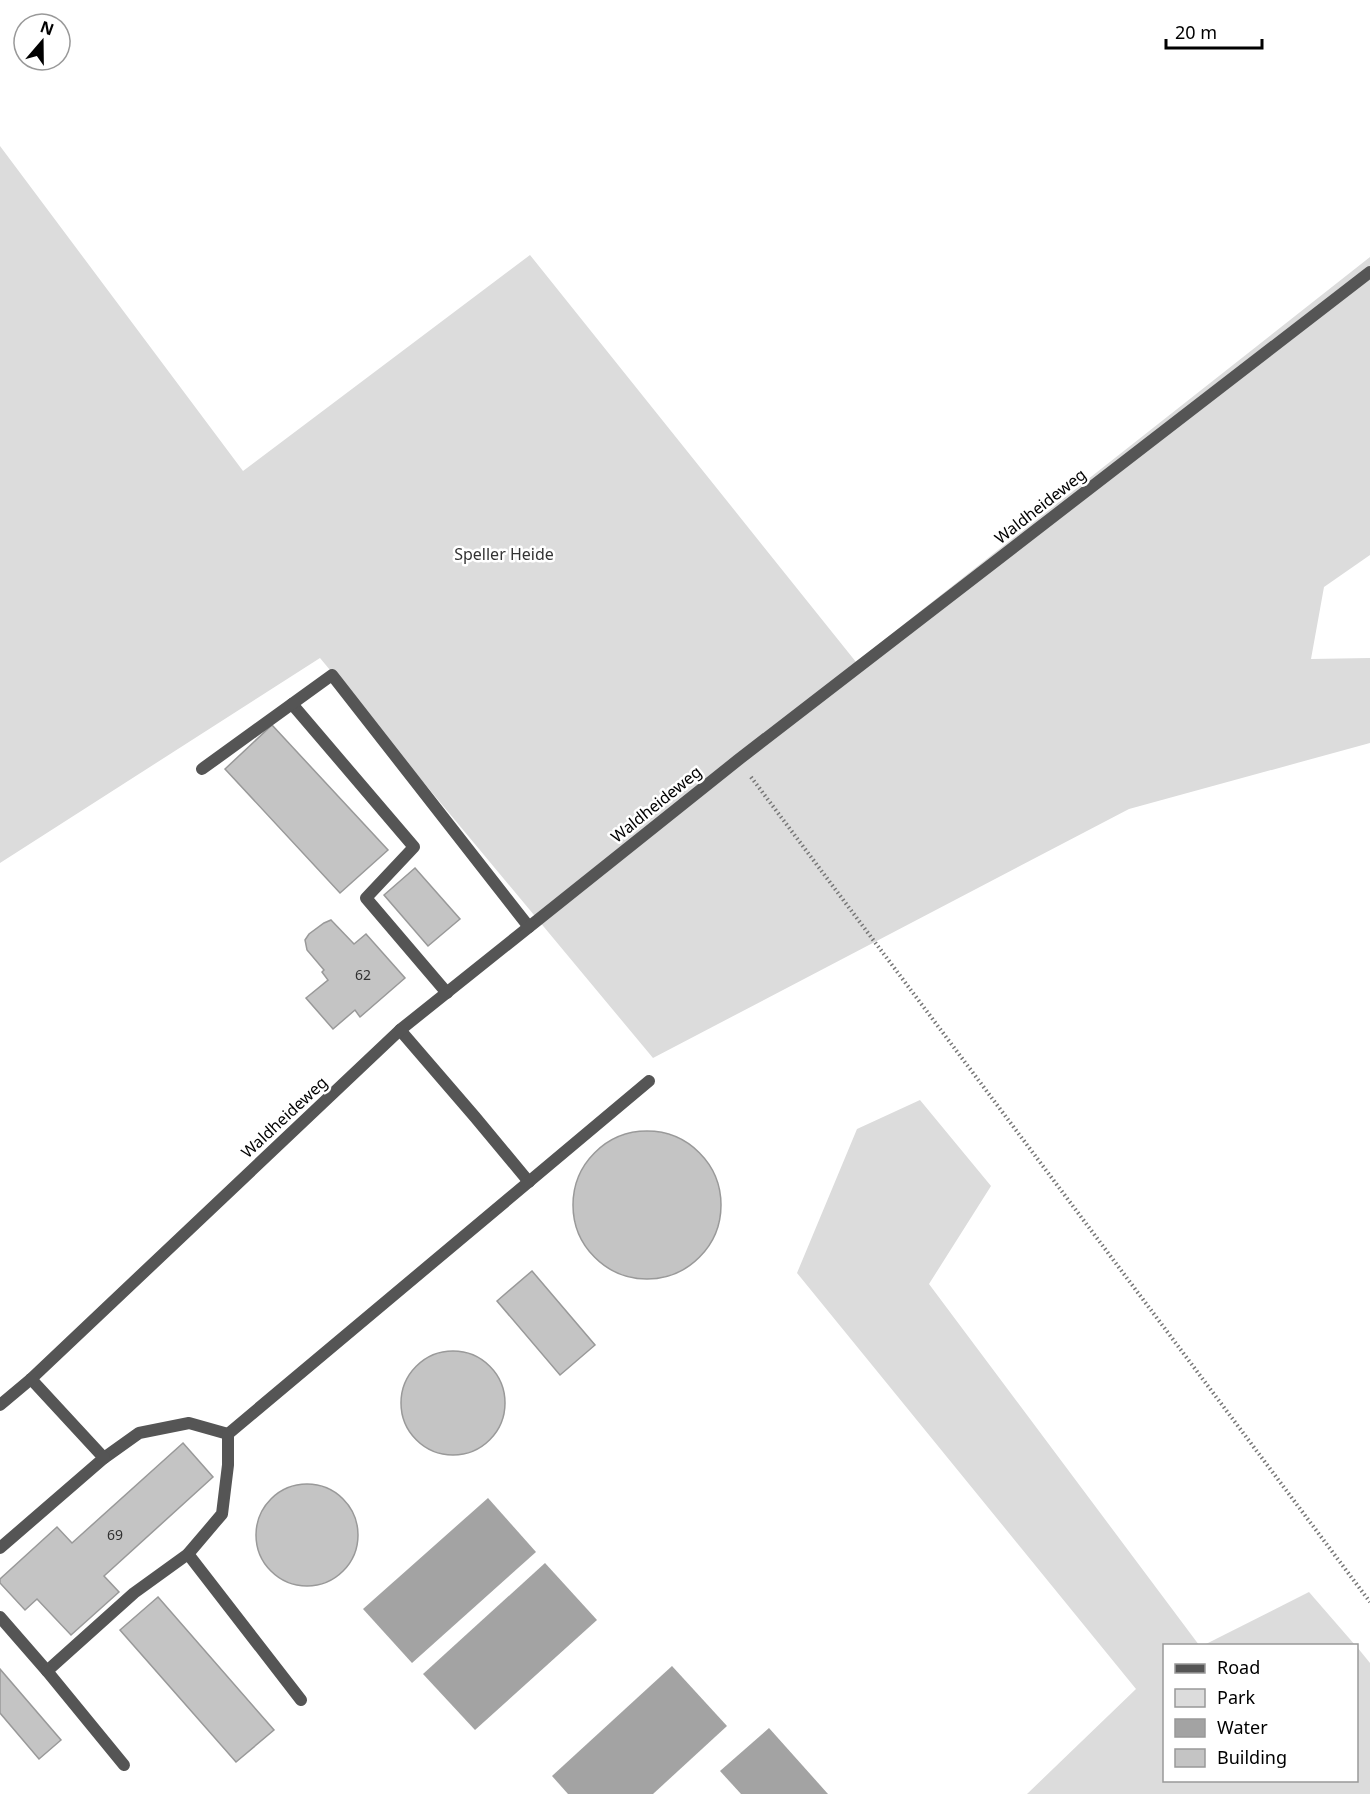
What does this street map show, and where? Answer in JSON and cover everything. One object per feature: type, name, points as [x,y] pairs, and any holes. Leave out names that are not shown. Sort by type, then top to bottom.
[{"type":"street","name":"Waldheideweg","points":[[0,1405],[31,1379],[400,1030],[738,760],[1370,272]]},
{"type":"street","points":[[202,769],[332,675],[529,927]]},
{"type":"street","points":[[292,704],[414,847],[366,898],[447,993]]},
{"type":"street","points":[[400,1030],[529,1182]]},
{"type":"street","points":[[228,1434],[649,1081]]},
{"type":"street","points":[[31,1379],[104,1458]]},
{"type":"street","points":[[0,1548],[104,1458],[139,1433],[189,1422],[228,1434]]},
{"type":"street","points":[[47,1671],[135,1593],[188,1554],[222,1514],[228,1465],[228,1434]]},
{"type":"street","points":[[188,1554],[301,1700]]},
{"type":"street","points":[[0,1617],[124,1765]]},
{"type":"path","points":[[738,760],[1370,1602]]},
{"type":"green space","name":"Speller Heide","points":[[0,146],[243,471],[530,255],[856,662],[1370,257],[1370,555],[1324,587],[1311,659],[1370,658],[1370,743],[1129,809],[653,1058],[320,658],[0,863]]},
{"type":"green space","points":[[920,1100],[991,1186],[929,1284],[1198,1644],[1163,1644],[1163,1782],[1358,1782],[1358,1648],[1370,1663],[1370,1794],[1027,1794],[1136,1689],[797,1273],[857,1129]]},
{"type":"green space","points":[[1309,1592],[1354,1644],[1206,1644]]},
{"type":"water","points":[[488,1498],[536,1552],[412,1663],[363,1609]]},
{"type":"water","points":[[545,1563],[597,1620],[475,1730],[423,1674]]},
{"type":"water","points":[[672,1666],[727,1726],[653,1794],[568,1794],[552,1776]]},
{"type":"water","points":[[769,1728],[828,1794],[741,1794],[720,1771]]},
{"type":"building","points":[[272,725],[388,850],[340,893],[225,769]]},
{"type":"building","points":[[415,868],[460,919],[428,946],[384,895]]},
{"type":"building","points":[[331,920],[354,944],[366,934],[405,978],[360,1017],[355,1010],[333,1029],[306,998],[328,980],[322,972],[324,970],[307,950],[305,940],[309,934]]},
{"type":"building","points":[[647,1131],[675,1137],[699,1153],[715,1177],[721,1205],[715,1233],[699,1257],[675,1273],[647,1279],[619,1273],[595,1257],[579,1233],[573,1205],[579,1177],[595,1153],[619,1137]]},
{"type":"building","points":[[532,1271],[595,1345],[560,1375],[497,1301]]},
{"type":"building","points":[[453,1351],[473,1355],[490,1366],[501,1383],[505,1403],[501,1423],[490,1440],[473,1451],[453,1455],[433,1451],[416,1440],[405,1423],[401,1403],[405,1383],[416,1366],[433,1355]]},
{"type":"building","points":[[183,1443],[213,1477],[104,1576],[119,1592],[71,1635],[37,1599],[25,1610],[0,1583],[0,1579],[57,1527],[72,1543]]},
{"type":"building","points":[[307,1484],[327,1488],[343,1499],[354,1515],[358,1535],[354,1555],[343,1571],[327,1582],[307,1586],[287,1582],[271,1571],[260,1555],[256,1535],[260,1515],[271,1499],[287,1488]]},
{"type":"building","points":[[158,1597],[274,1730],[236,1762],[120,1630]]},
{"type":"building","points":[[0,1669],[61,1740],[39,1759],[0,1713]]}]
